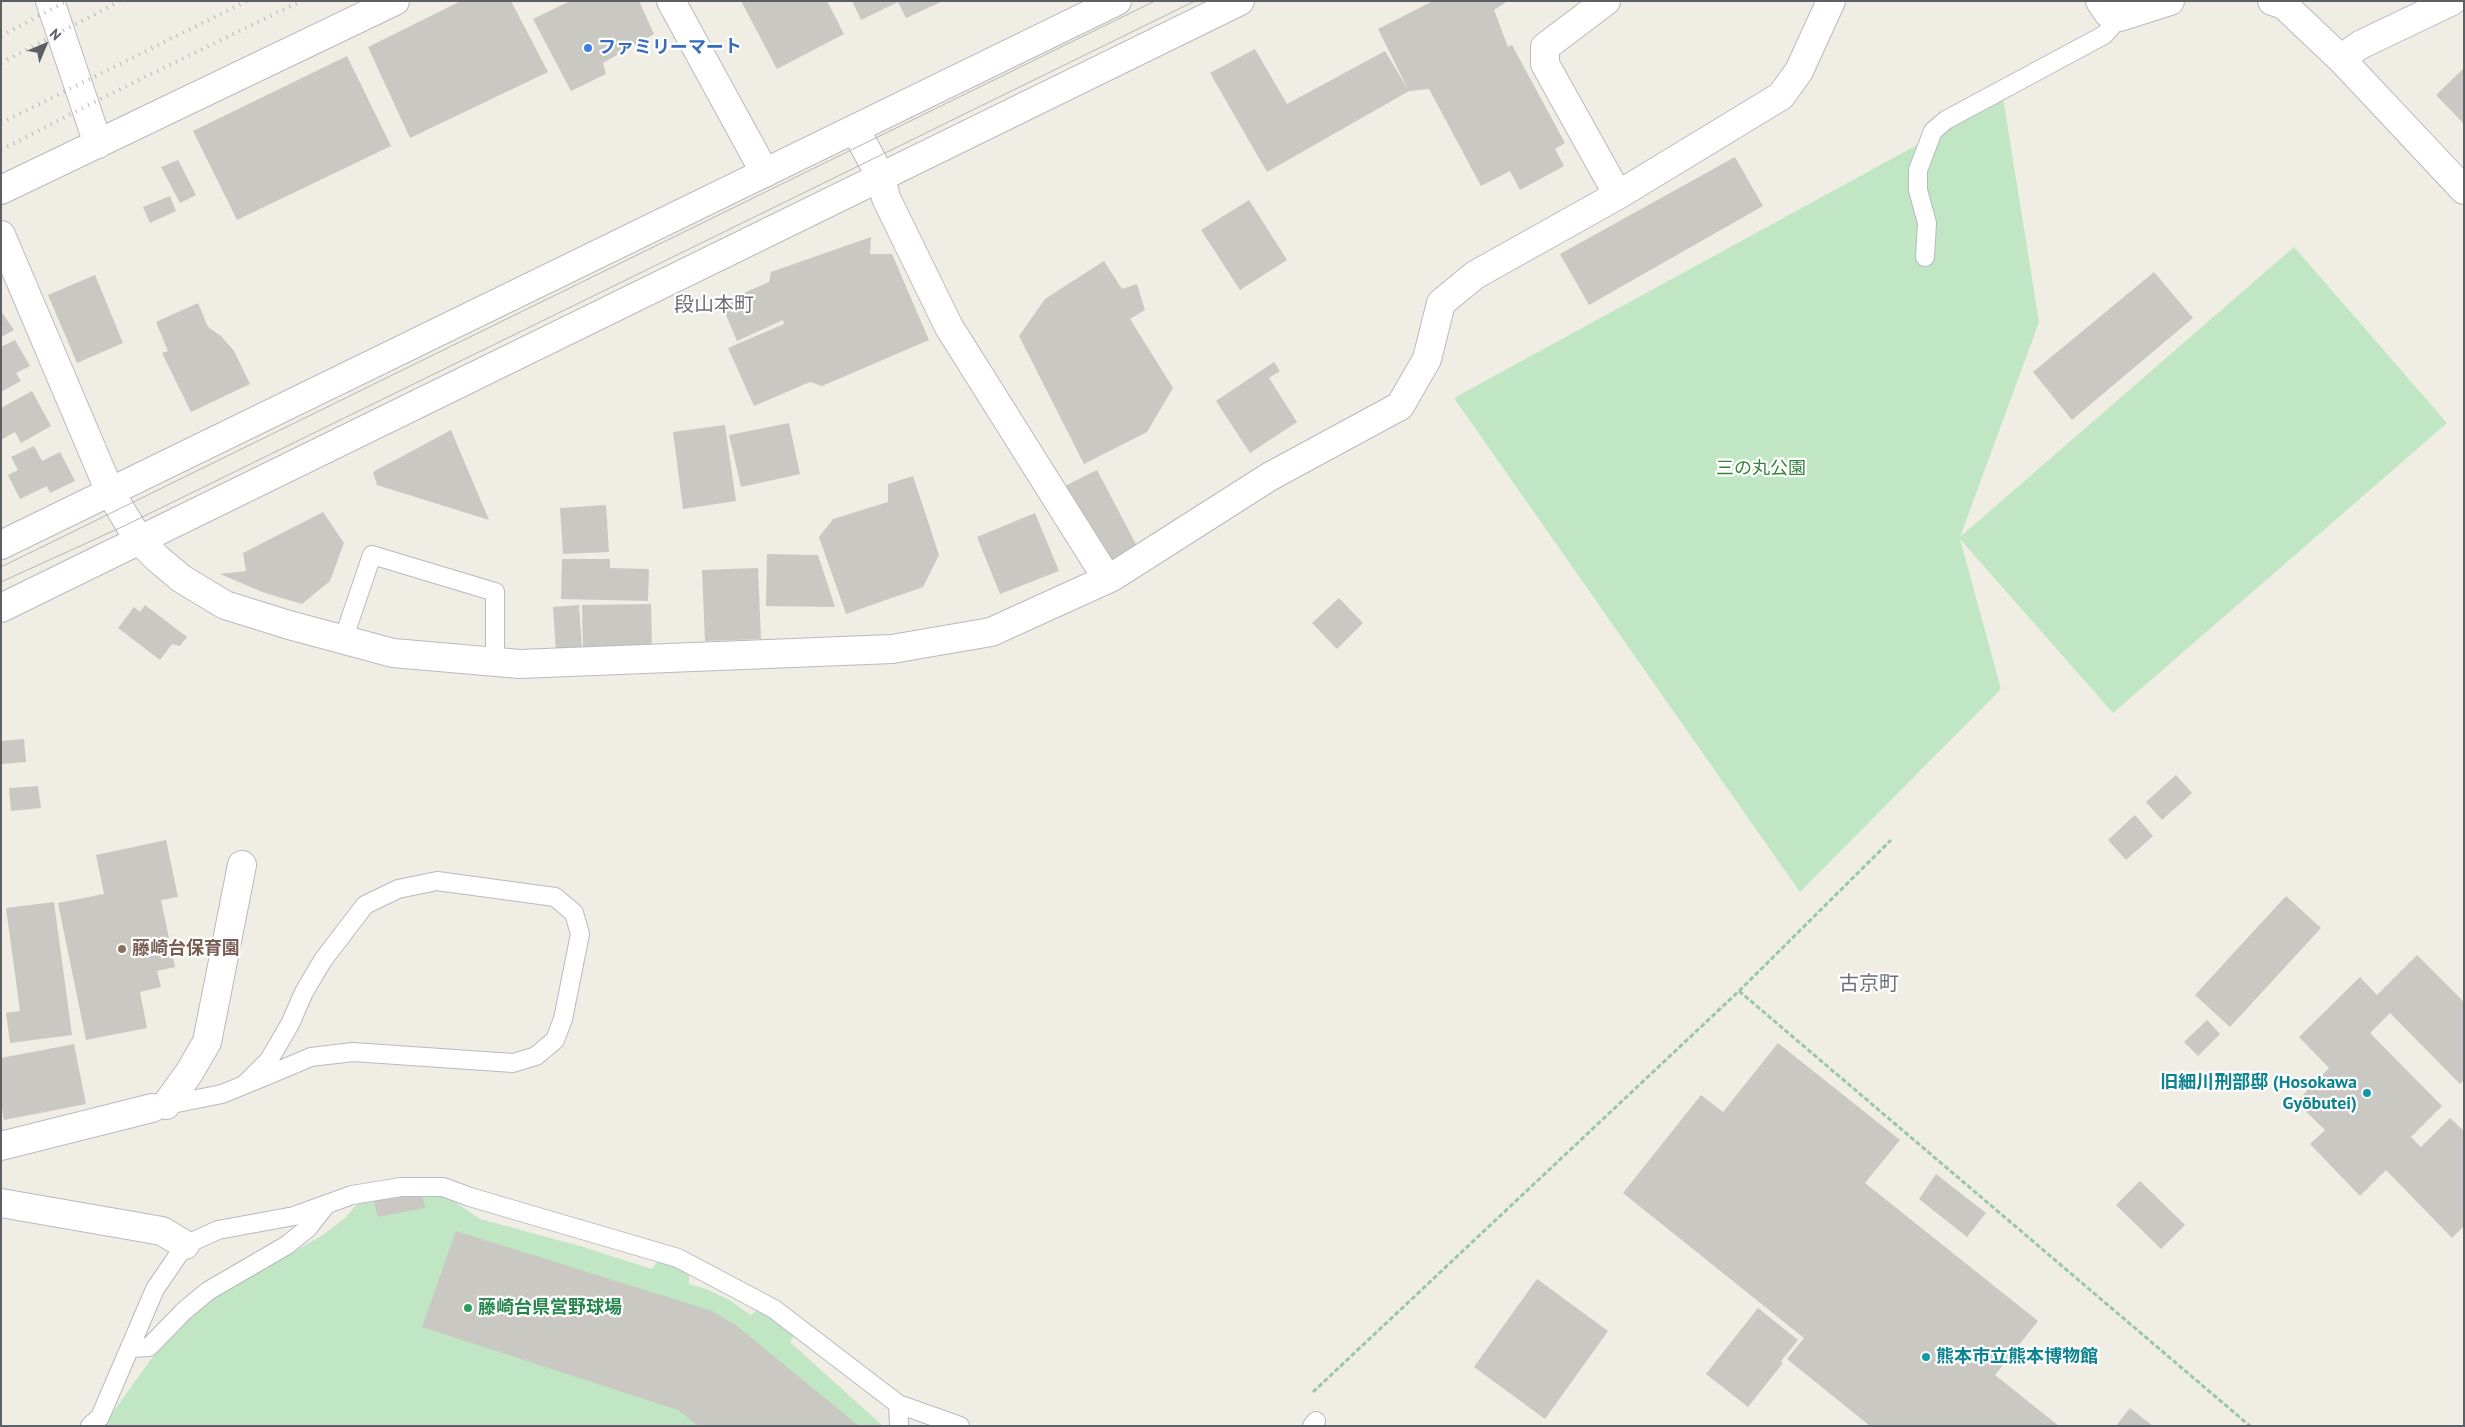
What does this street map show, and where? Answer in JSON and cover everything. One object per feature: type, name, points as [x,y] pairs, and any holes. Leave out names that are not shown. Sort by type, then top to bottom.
[{"type":"street","points":[[50,1],[98,144]]},
{"type":"street","points":[[1,190],[395,1]]},
{"type":"street","points":[[671,1],[765,173]]},
{"type":"street","points":[[1,545],[1117,1]]},
{"type":"street","points":[[1,608],[1240,1]]},
{"type":"street","points":[[1606,1],[1545,47],[1545,64],[1618,195]]},
{"type":"street","points":[[1,235],[110,492],[139,540],[158,559],[182,578],[225,604],[288,626],[394,653],[520,664],[892,649],[991,632],[1112,577],[1269,477],[1400,406],[1427,359],[1441,303],[1475,276],[1618,195],[1781,96],[1799,71],[1831,1]]},
{"type":"street","points":[[2110,9],[2170,1]]},
{"type":"street","points":[[2272,1],[2284,5],[2341,59],[2464,190]]},
{"type":"street","points":[[2341,59],[2360,45],[2452,1]]},
{"type":"street","points":[[855,130],[881,176],[886,198],[948,327],[1101,570],[1112,577]]},
{"type":"street","points":[[1,1146],[159,1107],[190,1072],[207,1042],[218,997],[242,865]]},
{"type":"street","points":[[1,1203],[162,1231],[185,1245]]},
{"type":"lane","points":[[1924,257],[1926,223],[1918,190],[1918,170],[1934,131],[1946,120],[2104,35],[2110,9]]},
{"type":"lane","points":[[343,640],[372,555],[495,592],[495,662]]},
{"type":"lane","points":[[159,1107],[222,1094],[244,1085],[311,1057],[353,1052],[513,1063],[536,1056],[554,1040],[563,1019],[580,934],[574,913],[555,897],[437,880],[398,889],[365,905],[323,960],[304,992],[290,1024],[269,1060],[244,1085]]},
{"type":"lane","points":[[90,1426],[100,1417],[155,1289],[185,1245],[218,1230],[294,1216],[352,1195],[402,1187],[443,1187],[470,1197],[678,1258],[774,1309],[898,1404],[960,1426]]},
{"type":"lane","points":[[130,1348],[149,1347],[184,1311],[208,1291],[287,1246],[308,1228],[326,1205]]},
{"type":"lane","points":[[898,1404],[899,1426]]},
{"type":"path","points":[[1314,1423],[1296,1407],[1739,991],[1891,840]]},
{"type":"path","points":[[1739,991],[2250,1426]]},
{"type":"green space","name":"三の丸公園","points":[[2003,98],[2039,322],[1960,537],[2294,247],[2447,423],[2113,713],[1960,539],[2001,689],[1800,892],[1454,398]]},
{"type":"green space","name":"藤崎台県営野球場","points":[[436,1189],[480,1219],[580,1246],[652,1269],[658,1261],[689,1273],[689,1284],[706,1289],[729,1300],[751,1315],[759,1308],[794,1335],[790,1342],[883,1426],[103,1426],[162,1344],[197,1307],[323,1235],[345,1218],[364,1196]]},
{"type":"building","points":[[461,1],[511,1],[548,72],[410,138],[368,47]]},
{"type":"building","name":"ファミリーマート","points":[[570,1],[639,1],[654,34],[603,63],[606,74],[571,91],[533,19]]},
{"type":"building","points":[[741,1],[827,1],[844,34],[777,69]]},
{"type":"building","points":[[852,1],[943,1],[906,18],[898,2],[861,20]]},
{"type":"building","points":[[1433,1],[1508,1],[1494,10],[1508,47],[1512,45],[1565,143],[1555,149],[1564,166],[1520,190],[1510,171],[1481,186],[1429,89],[1409,91],[1267,172],[1210,73],[1255,49],[1287,104],[1385,51],[1408,89],[1378,29]]},
{"type":"building","points":[[347,56],[391,146],[237,220],[193,131]]},
{"type":"building","points":[[2464,68],[2464,124],[2436,95]]},
{"type":"building","points":[[1735,157],[1763,206],[1589,305],[1560,254]]},
{"type":"building","points":[[178,160],[196,195],[180,203],[161,167]]},
{"type":"building","points":[[170,196],[176,211],[150,223],[143,207]]},
{"type":"building","points":[[1249,200],[1287,260],[1240,290],[1201,230]]},
{"type":"building","points":[[871,237],[870,254],[892,254],[929,340],[822,386],[810,382],[754,406],[728,348],[784,324],[783,320],[737,341],[721,303],[769,282],[771,272]]},
{"type":"building","points":[[1104,261],[1122,289],[1137,284],[1145,310],[1130,319],[1173,388],[1147,432],[1084,464],[1019,336],[1045,299]]},
{"type":"building","points":[[2154,272],[2193,318],[2072,420],[2033,372]]},
{"type":"building","points":[[95,275],[123,343],[77,363],[48,295]]},
{"type":"building","points":[[198,303],[208,327],[221,336],[234,351],[250,384],[191,412],[162,353],[168,351],[156,322]]},
{"type":"building","points":[[1,311],[14,330],[1,337]]},
{"type":"building","points":[[15,340],[30,366],[16,373],[21,381],[1,392],[1,347]]},
{"type":"building","points":[[1274,362],[1280,371],[1269,378],[1297,422],[1250,453],[1216,401]]},
{"type":"building","points":[[32,391],[51,426],[21,443],[15,432],[1,440],[1,408]]},
{"type":"building","points":[[789,423],[800,474],[741,487],[729,435]]},
{"type":"building","points":[[725,425],[736,501],[683,509],[673,432]]},
{"type":"building","points":[[451,430],[489,520],[377,485],[373,472]]},
{"type":"building","points":[[34,446],[42,461],[60,452],[75,481],[50,493],[47,486],[20,499],[8,475],[18,470],[11,457]]},
{"type":"building","points":[[1097,470],[1139,550],[1101,569],[1059,489]]},
{"type":"building","points":[[913,476],[939,555],[923,587],[846,614],[819,537],[833,519],[888,502],[888,484]]},
{"type":"building","points":[[606,505],[609,552],[563,554],[560,508]]},
{"type":"building","points":[[323,512],[344,543],[330,581],[302,604],[265,593],[220,574],[246,571],[243,553]]},
{"type":"building","points":[[1035,513],[1059,571],[1000,594],[977,537]]},
{"type":"building","points":[[767,554],[818,555],[835,607],[766,606]]},
{"type":"building","points":[[562,559],[610,559],[610,568],[649,569],[648,601],[561,599]]},
{"type":"building","points":[[758,568],[761,639],[705,641],[702,570]]},
{"type":"building","points":[[1339,598],[1363,623],[1337,649],[1312,623]]},
{"type":"building","points":[[651,604],[652,648],[583,649],[582,605]]},
{"type":"building","points":[[145,605],[187,637],[180,646],[172,644],[160,660],[118,628],[134,607],[140,612]]},
{"type":"building","points":[[579,605],[582,650],[556,652],[553,607]]},
{"type":"building","points":[[24,739],[26,762],[1,764],[1,741]]},
{"type":"building","points":[[2176,775],[2192,793],[2162,820],[2146,802]]},
{"type":"building","points":[[38,786],[41,808],[11,811],[9,788]]},
{"type":"building","points":[[2135,815],[2153,836],[2126,860],[2108,840]]},
{"type":"building","points":[[166,840],[178,897],[161,900],[175,967],[157,971],[161,987],[140,992],[147,1028],[86,1040],[58,903],[104,894],[96,855]]},
{"type":"building","points":[[2286,896],[2321,928],[2230,1027],[2195,995]]},
{"type":"building","points":[[54,902],[72,1035],[10,1043],[6,1013],[20,1011],[6,908]]},
{"type":"building","name":"旧細川刑部邸 (Hosokawa Gyōbutei)","points":[[2417,955],[2464,1002],[2464,1081],[2460,1084],[2390,1013],[2370,1033],[2442,1106],[2411,1137],[2421,1147],[2450,1118],[2464,1131],[2464,1226],[2452,1238],[2386,1170],[2360,1196],[2310,1144],[2325,1130],[2296,1102],[2329,1068],[2299,1037],[2360,977],[2377,995]]},
{"type":"building","points":[[2207,1020],[2220,1034],[2198,1056],[2184,1042]]},
{"type":"building","points":[[1778,1043],[1900,1140],[1865,1183],[2038,1321],[1995,1375],[2059,1426],[1870,1426],[1787,1359],[1804,1338],[1623,1193],[1701,1095],[1723,1112]]},
{"type":"building","points":[[74,1044],[86,1104],[4,1120],[1,1104],[1,1058]]},
{"type":"building","points":[[1936,1174],[1986,1213],[1967,1237],[1919,1199]]},
{"type":"building","points":[[2140,1181],[2185,1225],[2161,1249],[2116,1205]]},
{"type":"building","points":[[422,1194],[425,1208],[378,1217],[373,1199]]},
{"type":"building","points":[[456,1231],[712,1311],[737,1326],[859,1426],[698,1426],[678,1410],[422,1327]]},
{"type":"building","points":[[1537,1279],[1608,1331],[1545,1419],[1474,1367]]},
{"type":"building","points":[[1758,1308],[1798,1340],[1781,1361],[1783,1363],[1748,1407],[1706,1374]]},
{"type":"building","points":[[2130,1408],[2153,1426],[2116,1426]]},
{"type":"tram line","points":[[1,567],[1155,1]]},
{"type":"tram line","points":[[1,582],[124,526],[1195,1]]},
{"type":"railway","points":[[1,36],[67,1]]},
{"type":"railway","points":[[1,63],[120,1]]},
{"type":"railway","points":[[1,123],[247,1]]},
{"type":"railway","points":[[1,150],[104,97],[301,1]]},
{"type":"place","name":"ファミリーマート","points":[[588,48]]},
{"type":"place","name":"藤崎台保育園","points":[[122,949]]},
{"type":"place","name":"旧細川刑部邸 (Hosokawa Gyōbutei)","points":[[2367,1093]]},
{"type":"place","name":"藤崎台県営野球場","points":[[468,1308]]},
{"type":"place","name":"熊本市立熊本博物館","points":[[1926,1357]]},
{"type":"district","name":"段山本町","points":[[714,305]]},
{"type":"district","name":"古京町","points":[[1869,984]]}]
